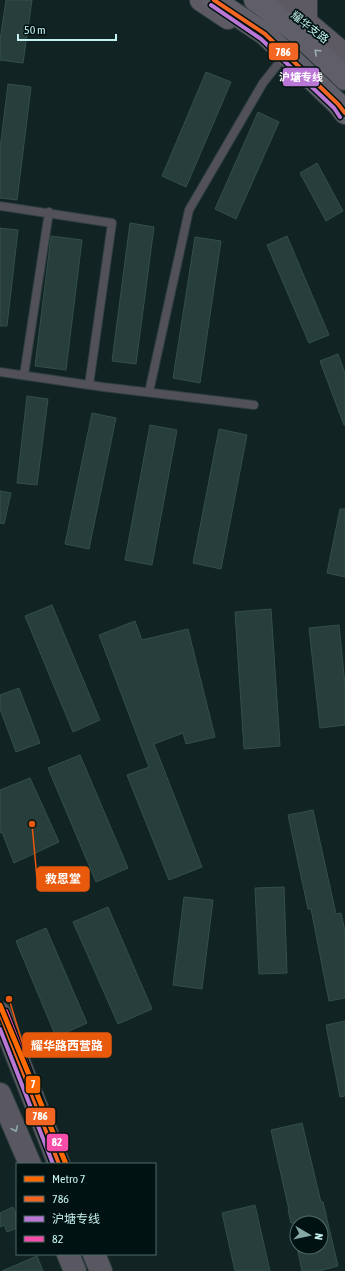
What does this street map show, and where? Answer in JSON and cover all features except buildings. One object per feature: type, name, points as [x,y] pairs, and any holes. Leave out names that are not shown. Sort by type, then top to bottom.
[{"type":"highway","points":[[214,0],[265,34],[338,104],[345,113]]},
{"type":"highway","points":[[255,0],[274,13],[318,52],[345,79]]},
{"type":"main road","points":[[0,1013],[59,1163]]},
{"type":"main road","points":[[0,1094],[30,1163]]},
{"type":"main road","points":[[68,1255],[75,1271]]},
{"type":"main road","points":[[94,1255],[101,1271]]},
{"type":"street","points":[[201,0],[229,18],[282,59],[327,103],[345,126]]},
{"type":"street","name":"耀华支路","points":[[275,0],[306,22],[345,55]]},
{"type":"street","points":[[306,0],[306,22]]},
{"type":"lane","points":[[149,392],[189,210],[263,83],[282,59]]},
{"type":"lane","points":[[0,206],[49,212],[112,223],[89,385]]},
{"type":"lane","points":[[24,376],[49,212]]},
{"type":"lane","points":[[0,372],[89,385],[254,405]]},
{"type":"metro line","name":"7","points":[[0,1005],[66,1163]]},
{"type":"transit line","name":"786","points":[[214,0],[265,34],[338,104],[345,113]]},
{"type":"transit line","name":"沪塘专线","points":[[211,5],[261,39],[334,108],[340,117]]},
{"type":"transit line","name":"82","points":[[6,1011],[65,1162]]},
{"type":"transit line","name":"786","points":[[0,1013],[59,1163]]},
{"type":"transit line","name":"沪塘专线","points":[[0,1029],[53,1163]]},
{"type":"place","name":"救恩堂","points":[[32,824]]},
{"type":"place","name":"耀华路西营路","points":[[9,999]]}]
